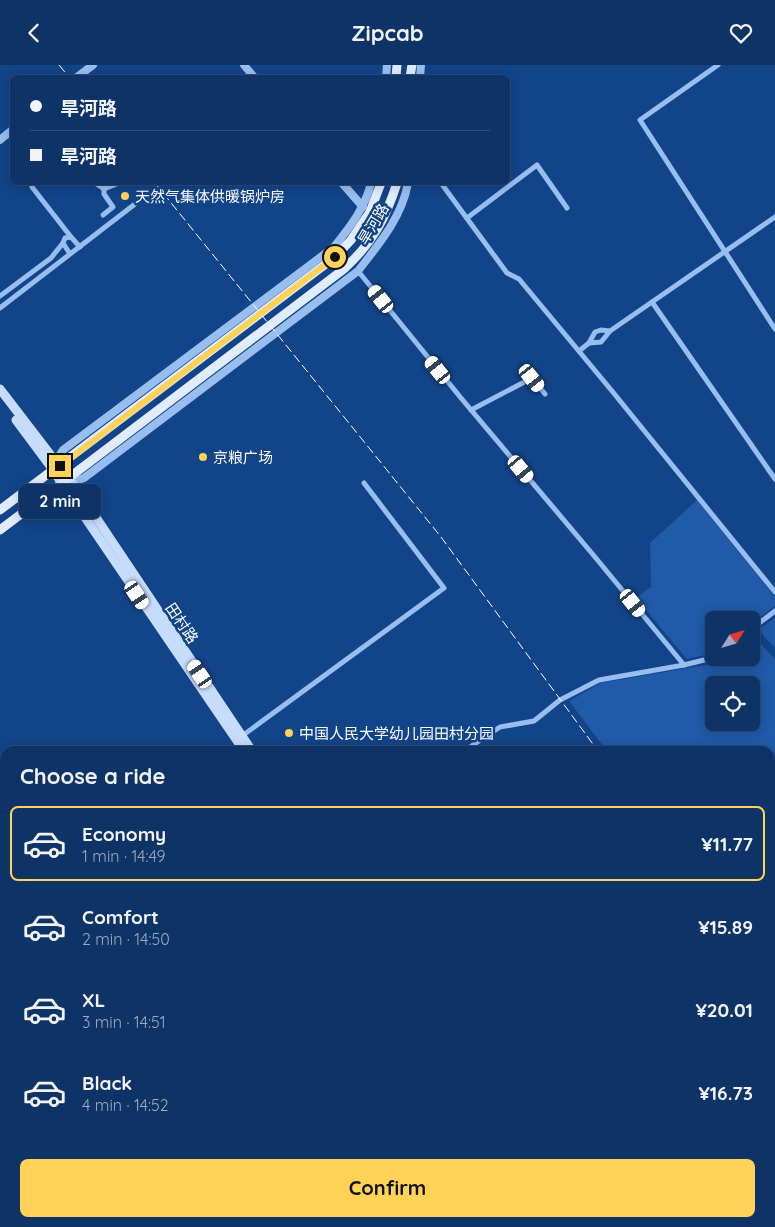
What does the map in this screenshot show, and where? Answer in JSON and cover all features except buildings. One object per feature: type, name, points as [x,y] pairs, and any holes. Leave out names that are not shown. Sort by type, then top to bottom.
[{"type":"main road","name":"旱河路","points":[[0,510],[335,257],[351,240],[370,212],[379,185]]},
{"type":"main road","name":"旱河路","points":[[0,531],[67,482],[344,269],[361,253],[378,230],[389,207],[396,185]]},
{"type":"main road","name":"田村路","points":[[0,389],[67,482],[241,746]]},
{"type":"main road","name":"田村路","points":[[0,399],[56,466]]},
{"type":"main road","name":"田村路","points":[[67,482],[127,562],[135,577],[249,746]]},
{"type":"street","points":[[80,75],[93,65]]},
{"type":"street","points":[[244,65],[252,75]]},
{"type":"street","points":[[718,65],[640,120],[775,329]]},
{"type":"street","points":[[0,140],[10,132]]},
{"type":"street","points":[[467,218],[537,165],[567,208]]},
{"type":"street","points":[[32,185],[32,187],[80,247]]},
{"type":"street","points":[[99,185],[104,189],[104,194],[113,207],[103,215]]},
{"type":"street","points":[[104,189],[114,185]]},
{"type":"street","points":[[344,185],[362,207]]},
{"type":"street","name":"旱河路","points":[[56,466],[63,450],[334,247],[352,226],[370,185]]},
{"type":"street","name":"旱河路","points":[[67,482],[84,478],[358,271],[383,239],[397,216],[407,185]]},
{"type":"street","points":[[442,185],[507,273],[519,279],[775,593]]},
{"type":"street","points":[[0,308],[135,204]]},
{"type":"street","points":[[589,343],[601,342],[610,331],[775,217]]},
{"type":"street","points":[[0,296],[51,257],[64,243],[65,238],[71,237]]},
{"type":"street","points":[[64,243],[70,254]]},
{"type":"street","points":[[358,271],[471,410],[684,665]]},
{"type":"street","points":[[652,302],[775,479]]},
{"type":"street","points":[[579,351],[589,343],[595,332],[601,330],[610,331]]},
{"type":"street","points":[[471,410],[532,378],[546,394]]},
{"type":"street","points":[[126,415],[152,383]]},
{"type":"street","points":[[131,431],[169,414]]},
{"type":"street","points":[[242,736],[444,588],[364,483]]},
{"type":"street","points":[[760,622],[775,611]]},
{"type":"street","points":[[472,746],[500,727],[534,721],[560,700],[599,681],[705,660]]},
{"type":"shaded area","points":[[697,500],[775,597],[775,606],[760,617],[760,611],[705,611],[705,655],[687,659],[636,598],[651,587],[650,543]]},
{"type":"shaded area","points":[[775,618],[775,648],[762,634],[761,628]]},
{"type":"shaded area","points":[[760,643],[775,659],[775,746],[603,746],[569,701],[601,683],[705,665],[760,666]]},
{"type":"railway","points":[[59,65],[67,75]]},
{"type":"railway","points":[[157,185],[441,537],[594,746]]},
{"type":"place","name":"天然气集体供暖锅炉房","points":[[125,196]]},
{"type":"place","name":"京粮广场","points":[[203,457]]},
{"type":"place","name":"中国人民大学幼儿园田村分园","points":[[289,733]]},
{"type":"route","points":[[60,466],[335,257]]}]
